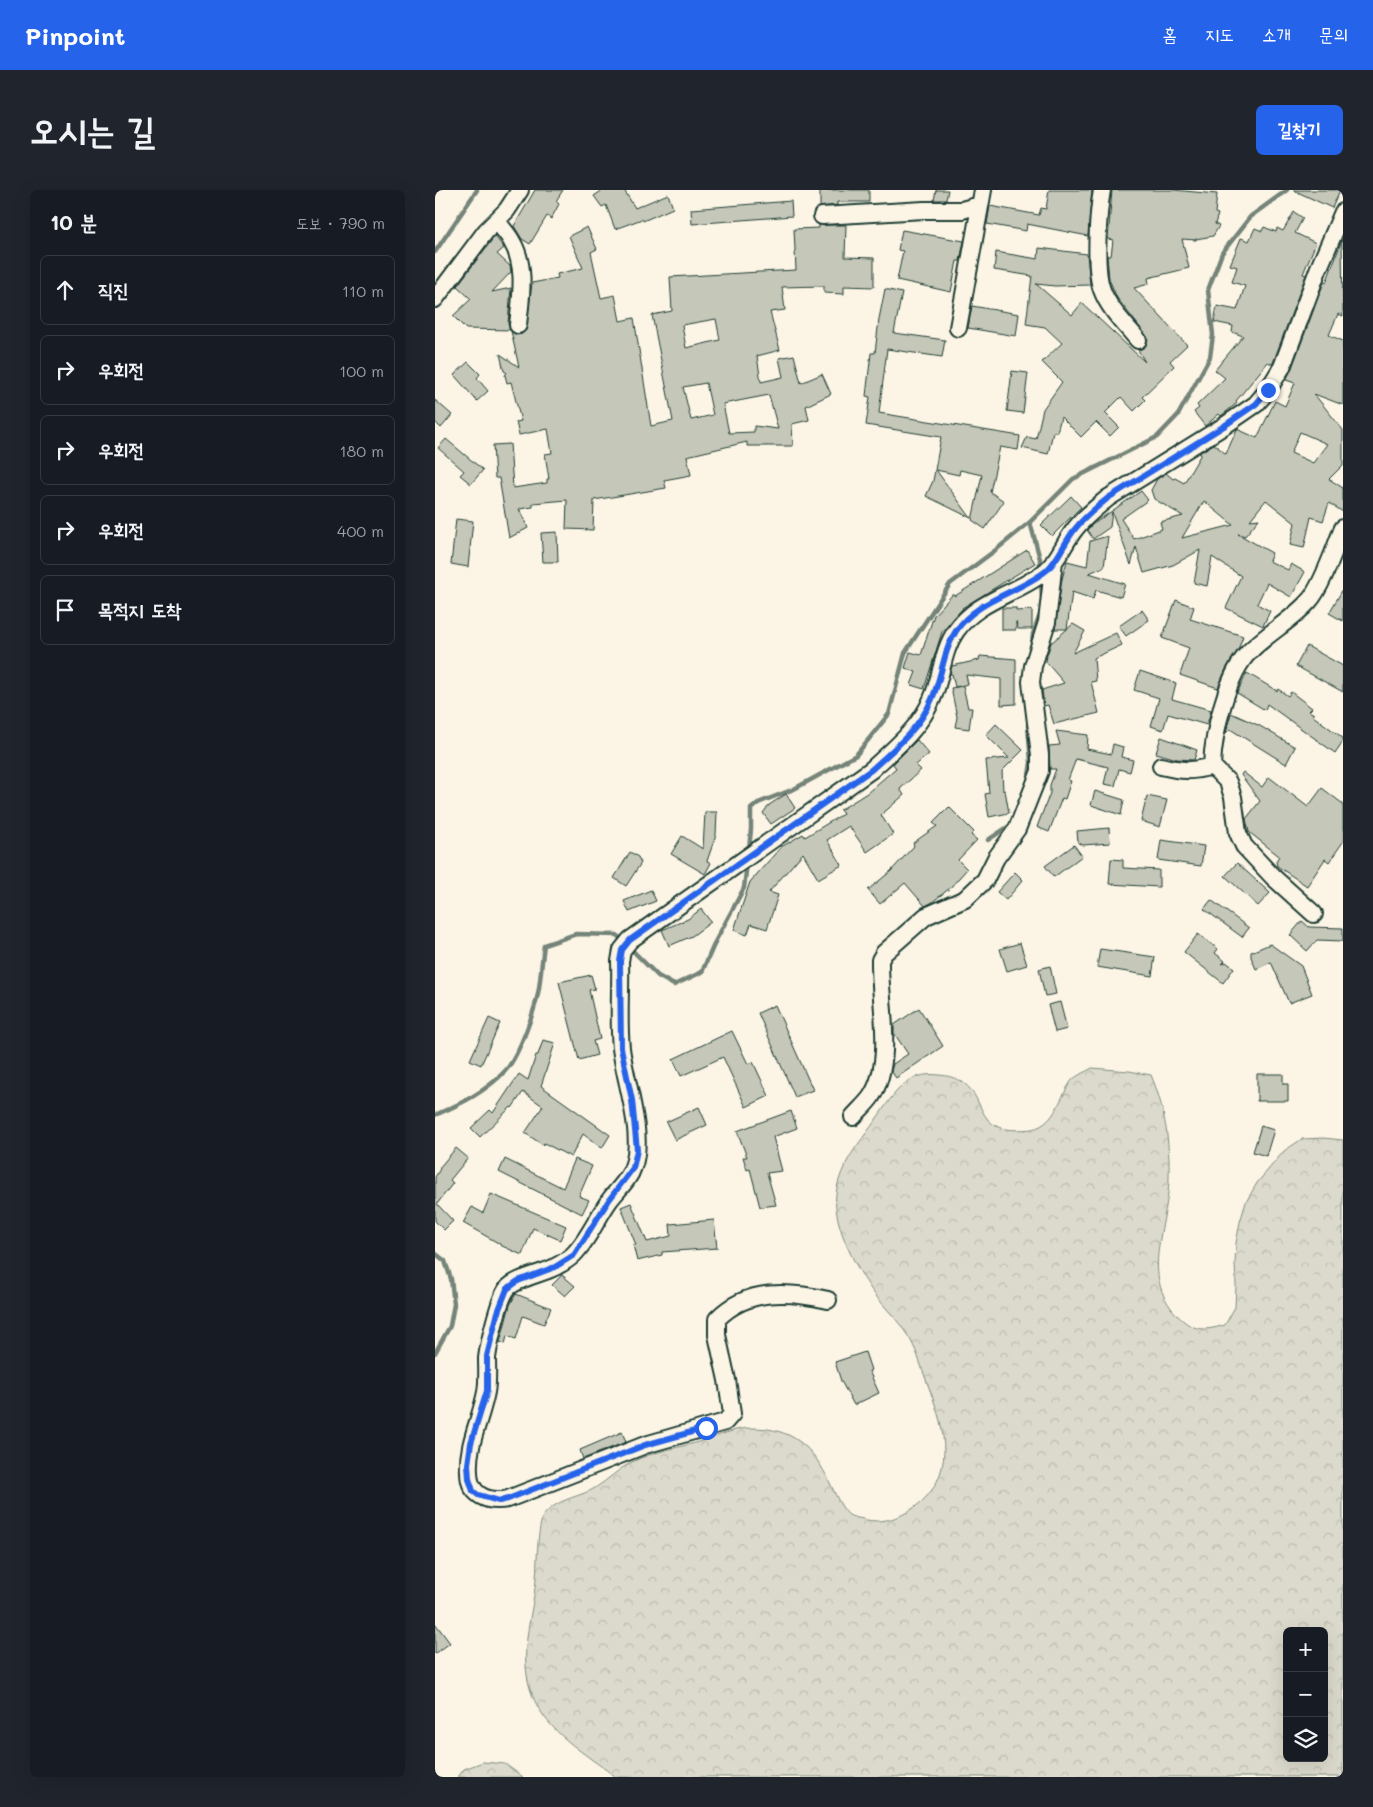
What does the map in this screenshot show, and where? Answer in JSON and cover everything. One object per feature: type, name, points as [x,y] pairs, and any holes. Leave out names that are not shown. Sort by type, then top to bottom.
[{"type":"street","points":[[435,300],[487,231],[507,210],[520,190]]},
{"type":"street","points":[[1102,190],[1099,204],[1099,278],[1108,303],[1138,340]]},
{"type":"street","points":[[822,216],[924,210],[962,210],[982,197]]},
{"type":"street","points":[[958,328],[982,197]]},
{"type":"street","points":[[828,1300],[773,1293],[739,1301],[726,1309],[717,1319],[717,1335],[727,1380],[731,1414],[725,1422],[645,1445],[508,1499],[499,1501],[487,1499],[473,1491],[469,1479],[471,1443],[487,1391],[487,1356],[498,1312],[507,1289],[518,1281],[555,1267],[574,1255],[609,1200],[633,1168],[637,1150],[632,1100],[621,1048],[620,961],[626,945],[871,770],[904,740],[921,719],[933,698],[950,640],[970,615],[1046,569],[1074,530],[1108,498],[1256,404],[1268,390],[1281,367],[1318,270],[1343,212]]},
{"type":"street","points":[[497,221],[511,240],[522,268],[523,284],[518,325]]},
{"type":"street","points":[[1314,914],[1273,877],[1244,846],[1238,834],[1233,797],[1228,782],[1212,766],[1212,749],[1228,687],[1239,666],[1248,652],[1310,600],[1343,528]]},
{"type":"street","points":[[853,1117],[871,1096],[879,1081],[885,1030],[880,960],[884,953],[926,916],[965,898],[985,880],[995,858],[1017,829],[1040,771],[1040,755],[1031,682],[1033,666],[1047,622],[1046,569]]},
{"type":"street","points":[[1161,766],[1178,771],[1194,771],[1212,766]]},
{"type":"green space","points":[[1092,1068],[1151,1075],[1160,1100],[1169,1152],[1167,1197],[1158,1250],[1160,1284],[1166,1300],[1177,1315],[1189,1325],[1199,1329],[1225,1325],[1235,1307],[1236,1243],[1246,1202],[1257,1183],[1284,1151],[1302,1139],[1323,1138],[1343,1140],[1343,1777],[616,1777],[580,1751],[550,1724],[539,1709],[531,1691],[526,1670],[526,1646],[535,1588],[539,1536],[544,1515],[555,1505],[595,1488],[622,1468],[640,1458],[745,1428],[779,1432],[800,1442],[816,1459],[840,1504],[850,1516],[881,1521],[899,1516],[922,1501],[937,1481],[942,1467],[944,1452],[940,1421],[911,1341],[901,1325],[869,1286],[854,1261],[842,1234],[836,1206],[838,1183],[852,1154],[895,1093],[909,1081],[928,1075],[948,1076],[957,1079],[971,1090],[991,1123],[1004,1129],[1024,1130],[1040,1126],[1047,1121],[1053,1115],[1073,1079]]},
{"type":"green space","points":[[483,1762],[505,1764],[523,1777],[458,1777],[464,1769]]},
{"type":"building","points":[[535,190],[563,190],[556,201],[559,204],[551,219],[547,216],[530,244],[522,239],[514,226]]},
{"type":"building","points":[[603,190],[624,190],[635,208],[668,194],[673,208],[643,221],[642,219],[615,229],[606,205],[602,207],[594,196]]},
{"type":"building","points":[[820,190],[869,190],[869,202],[837,202],[837,205],[820,207]]},
{"type":"building","points":[[936,190],[948,190],[946,200],[934,200]]},
{"type":"building","points":[[1049,190],[1092,190],[1088,236],[1027,224],[1026,231],[987,224],[990,206],[1039,215],[1041,208],[1046,209]]},
{"type":"building","points":[[1112,190],[1173,190],[1217,194],[1215,213],[1218,214],[1215,224],[1219,226],[1213,236],[1196,240],[1182,239],[1189,268],[1148,278],[1149,284],[1134,288],[1187,345],[1170,361],[1174,366],[1142,397],[1145,400],[1134,411],[1121,397],[1105,413],[1119,427],[1110,436],[1096,422],[1081,437],[1061,417],[1057,432],[1053,432],[1048,454],[1022,448],[1027,437],[1036,439],[1043,409],[1062,382],[1042,362],[1062,343],[1045,327],[1026,324],[1032,276],[994,270],[996,252],[1038,259],[1039,248],[1087,254],[1090,285],[1055,286],[1036,284],[1072,315],[1082,303],[1145,362],[1138,350],[1145,347],[1148,338],[1117,298],[1109,279],[1107,256],[1111,256],[1113,240],[1108,239]]},
{"type":"building","points":[[1293,190],[1340,190],[1332,208]]},
{"type":"building","points":[[791,201],[792,216],[692,224],[691,209]]},
{"type":"building","points":[[1294,212],[1303,218],[1295,233],[1316,243],[1303,274],[1306,275],[1273,363],[1268,362],[1236,401],[1237,403],[1221,416],[1219,414],[1205,426],[1194,412],[1199,408],[1197,405],[1225,378],[1215,370],[1243,336],[1232,332],[1233,326],[1214,322],[1217,306],[1237,310],[1245,286],[1232,282],[1237,267],[1230,265],[1241,238],[1249,241],[1255,228],[1262,231],[1264,227],[1276,232],[1277,228],[1283,231]]},
{"type":"building","points":[[819,225],[846,225],[845,257],[874,258],[874,287],[844,286],[844,294],[824,293],[824,286],[782,287],[785,310],[770,312],[780,350],[757,356],[761,382],[783,377],[779,358],[794,355],[801,383],[822,374],[831,394],[806,406],[809,420],[792,424],[793,446],[747,446],[747,442],[687,456],[691,475],[664,480],[666,488],[594,500],[593,530],[566,529],[567,500],[533,503],[533,507],[519,509],[528,528],[509,538],[499,478],[495,478],[493,445],[510,444],[513,488],[547,483],[547,479],[549,479],[545,454],[552,453],[548,429],[519,435],[516,422],[521,421],[511,382],[507,383],[505,375],[507,373],[504,371],[500,354],[519,367],[511,331],[517,335],[522,334],[526,330],[532,283],[558,278],[557,274],[583,268],[569,236],[587,227],[597,249],[591,252],[601,298],[615,295],[620,321],[634,318],[651,426],[673,421],[652,315],[672,311],[670,277],[796,270],[794,229],[819,228]],"holes":[[[716,319],[720,340],[686,348],[682,325]],[[706,383],[713,415],[691,420],[683,387]],[[769,395],[778,429],[754,426],[754,432],[729,433],[723,404]]]},
{"type":"building","points":[[902,230],[964,241],[960,261],[957,261],[951,292],[897,280],[903,251],[898,250]]},
{"type":"building","points":[[495,236],[504,248],[497,254],[510,266],[511,272],[492,292],[511,288],[508,324],[510,330],[466,329],[453,316],[471,299],[457,286]]},
{"type":"building","points":[[1342,240],[1343,316],[1338,314],[1329,335],[1343,341],[1343,405],[1314,394],[1343,430],[1343,465],[1329,479],[1343,488],[1343,512],[1329,503],[1323,521],[1311,517],[1304,548],[1290,545],[1295,523],[1266,500],[1250,520],[1259,519],[1245,536],[1238,534],[1272,553],[1269,561],[1288,570],[1291,564],[1305,572],[1291,597],[1267,583],[1257,604],[1270,611],[1263,626],[1226,608],[1241,576],[1212,557],[1207,586],[1194,583],[1200,550],[1173,565],[1144,573],[1136,547],[1131,565],[1112,512],[1110,527],[1093,539],[1087,530],[1141,491],[1148,500],[1121,519],[1134,539],[1162,529],[1160,522],[1183,516],[1154,499],[1151,490],[1157,479],[1166,473],[1173,479],[1175,478],[1184,483],[1201,454],[1199,453],[1214,444],[1226,454],[1237,429],[1257,438],[1275,401],[1285,406],[1295,383],[1286,380],[1324,282],[1326,283]],"holes":[[[1300,432],[1327,444],[1313,463],[1291,453]],[[1204,501],[1233,525],[1182,538],[1192,521]]]},
{"type":"building","points":[[885,289],[902,293],[894,333],[945,340],[942,357],[887,349],[879,413],[1020,436],[1018,450],[1000,447],[990,492],[1004,501],[985,529],[972,520],[982,475],[960,470],[959,475],[936,470],[971,518],[926,496],[933,481],[941,437],[866,425],[870,397],[866,396],[871,353],[875,353]]},
{"type":"building","points":[[972,306],[1019,314],[1016,336],[968,328]]},
{"type":"building","points":[[468,362],[480,374],[477,378],[488,391],[477,401],[454,375]]},
{"type":"building","points":[[1012,371],[1028,373],[1023,413],[1007,411]]},
{"type":"building","points":[[435,400],[452,415],[441,428],[435,422]]},
{"type":"building","points":[[446,439],[483,470],[471,484],[460,475],[464,471],[438,448]]},
{"type":"building","points":[[1071,496],[1081,507],[1052,536],[1041,525]]},
{"type":"building","points":[[456,519],[473,521],[468,567],[451,564]]},
{"type":"building","points":[[557,532],[558,562],[543,562],[541,533]]},
{"type":"building","points":[[1108,536],[1104,567],[1089,573],[1125,584],[1121,597],[1096,590],[1093,599],[1072,592],[1067,629],[1055,629],[1062,579],[1067,561],[1087,566],[1090,541]]},
{"type":"building","points":[[1027,550],[1035,563],[962,608],[942,632],[924,689],[911,685],[916,672],[905,668],[910,652],[921,655],[934,615],[953,594],[955,596]]},
{"type":"building","points":[[1343,589],[1343,621],[1329,613]]},
{"type":"building","points":[[1176,600],[1194,607],[1190,619],[1243,636],[1238,650],[1226,669],[1218,688],[1180,675],[1189,648],[1162,638]]},
{"type":"building","points":[[1002,608],[1016,608],[1016,611],[1032,610],[1032,629],[1018,629],[1016,622],[1016,630],[1002,630]]},
{"type":"building","points":[[1142,610],[1149,620],[1126,636],[1119,626]]},
{"type":"building","points":[[1073,624],[1085,631],[1073,653],[1116,633],[1122,645],[1094,658],[1096,681],[1091,682],[1099,713],[1054,724],[1048,705],[1044,706],[1042,690],[1064,683],[1046,662],[1047,655],[1051,643]]},
{"type":"building","points":[[1307,646],[1343,666],[1343,692],[1296,666]]},
{"type":"building","points":[[980,656],[1016,659],[1016,704],[1001,705],[1001,679],[966,675],[968,684],[955,687],[952,674],[950,674],[952,666],[979,660]]},
{"type":"building","points":[[1140,671],[1176,683],[1172,699],[1211,710],[1207,725],[1168,714],[1163,730],[1151,726],[1159,698],[1134,690]]},
{"type":"building","points":[[1247,673],[1288,696],[1291,692],[1312,708],[1309,711],[1314,714],[1313,716],[1343,738],[1335,753],[1267,704],[1265,710],[1237,693]]},
{"type":"building","points":[[963,686],[968,708],[972,708],[969,729],[955,727],[957,717],[951,688]]},
{"type":"building","points":[[1231,713],[1260,726],[1295,747],[1286,764],[1230,729],[1226,733]]},
{"type":"building","points":[[996,724],[1023,750],[1002,771],[1003,791],[1005,790],[1009,813],[989,817],[985,794],[989,793],[986,760],[1009,758],[986,735]]},
{"type":"building","points":[[1056,731],[1088,735],[1087,749],[1111,754],[1113,744],[1123,747],[1121,757],[1133,760],[1130,772],[1119,769],[1115,786],[1104,784],[1108,767],[1076,759],[1068,780],[1071,781],[1065,799],[1062,798],[1049,832],[1037,827],[1050,793],[1050,785],[1056,769],[1050,769],[1049,746],[1060,745]]},
{"type":"building","points":[[1161,737],[1197,750],[1194,760],[1177,759],[1156,753]]},
{"type":"building","points":[[917,740],[929,754],[916,765],[921,770],[900,789],[904,795],[881,815],[893,834],[867,852],[849,826],[827,840],[842,865],[818,879],[803,853],[769,892],[778,895],[767,929],[751,924],[747,935],[734,930],[750,882],[781,847],[803,834],[805,837],[843,814],[840,810],[867,793],[896,768],[893,764]]},
{"type":"building","points":[[1243,772],[1262,787],[1269,777],[1308,807],[1322,788],[1343,804],[1343,842],[1329,862],[1325,859],[1307,886],[1277,866],[1276,861],[1279,856],[1249,832],[1246,819],[1260,801],[1241,775]]},
{"type":"building","points":[[1095,791],[1124,800],[1121,815],[1091,805]]},
{"type":"building","points":[[786,794],[795,808],[771,824],[763,813],[769,805]]},
{"type":"building","points":[[1147,796],[1167,800],[1160,827],[1141,821]]},
{"type":"building","points":[[949,807],[974,832],[971,835],[977,840],[958,860],[967,869],[950,888],[925,906],[905,883],[880,904],[868,890],[891,871],[914,846],[913,843],[937,826],[933,823]]},
{"type":"building","points":[[705,812],[717,812],[716,835],[707,861],[711,863],[705,874],[671,854],[682,836],[703,849]]},
{"type":"building","points":[[1109,828],[1110,843],[1083,845],[1078,843],[1077,831]]},
{"type":"building","points":[[1161,840],[1204,846],[1201,866],[1158,860]]},
{"type":"building","points":[[1074,845],[1082,856],[1054,877],[1045,866]]},
{"type":"building","points":[[630,852],[638,857],[641,863],[626,886],[614,878]]},
{"type":"building","points":[[1111,859],[1123,860],[1123,868],[1159,870],[1159,887],[1109,884]]},
{"type":"building","points":[[1237,863],[1270,893],[1258,906],[1225,876]]},
{"type":"building","points":[[1015,872],[1023,880],[1006,900],[997,892]]},
{"type":"building","points":[[651,890],[656,901],[629,912],[624,901]]},
{"type":"building","points":[[1211,900],[1249,928],[1242,937],[1204,909]]},
{"type":"building","points":[[701,909],[711,922],[692,936],[669,946],[662,930],[688,919]]},
{"type":"building","points":[[1302,921],[1309,927],[1343,928],[1343,941],[1317,940],[1307,951],[1290,935]]},
{"type":"building","points":[[1198,934],[1218,949],[1215,953],[1225,961],[1222,964],[1226,962],[1234,968],[1223,983],[1184,952]]},
{"type":"building","points":[[1020,943],[1027,965],[1007,971],[1000,949]]},
{"type":"building","points":[[1270,944],[1301,966],[1312,994],[1289,1003],[1271,962],[1256,969],[1251,952]]},
{"type":"building","points":[[1100,949],[1155,957],[1152,976],[1097,967]]},
{"type":"building","points":[[1050,966],[1056,994],[1045,996],[1039,969]]},
{"type":"building","points":[[591,975],[595,989],[589,990],[600,1039],[593,1041],[597,1055],[579,1060],[559,982]]},
{"type":"building","points":[[1060,1002],[1067,1029],[1055,1032],[1048,1005]]},
{"type":"building","points":[[775,1005],[813,1090],[795,1097],[758,1013]]},
{"type":"building","points":[[919,1008],[943,1046],[896,1078],[891,1071],[893,1064],[908,1054],[894,1033],[894,1025]]},
{"type":"building","points":[[489,1018],[500,1023],[481,1065],[470,1060]]},
{"type":"building","points":[[732,1031],[748,1064],[753,1062],[769,1096],[746,1107],[723,1057],[681,1076],[673,1059]]},
{"type":"building","points":[[543,1040],[555,1043],[541,1086],[610,1135],[602,1148],[583,1134],[571,1157],[544,1143],[543,1145],[525,1133],[543,1106],[523,1092],[512,1108],[480,1137],[471,1128],[490,1110],[493,1113],[519,1074],[528,1080]]},
{"type":"building","points":[[1257,1074],[1283,1074],[1283,1084],[1288,1084],[1288,1101],[1257,1101]]},
{"type":"building","points":[[699,1107],[707,1125],[675,1140],[666,1122]]},
{"type":"building","points":[[791,1111],[797,1128],[773,1137],[782,1171],[767,1173],[776,1205],[760,1207],[750,1169],[747,1170],[743,1157],[747,1157],[737,1131]]},
{"type":"building","points":[[1261,1126],[1274,1130],[1266,1156],[1253,1152]]},
{"type":"building","points":[[456,1148],[468,1158],[450,1180],[453,1183],[437,1204],[453,1221],[444,1230],[435,1221],[435,1177],[439,1168]]},
{"type":"building","points":[[505,1159],[563,1188],[575,1159],[592,1166],[579,1196],[589,1200],[582,1214],[499,1172]]},
{"type":"building","points":[[491,1194],[566,1226],[560,1240],[533,1228],[522,1255],[500,1245],[463,1223],[472,1207],[483,1213]]},
{"type":"building","points":[[631,1203],[647,1242],[671,1236],[670,1224],[714,1220],[717,1248],[662,1252],[662,1255],[637,1261],[633,1245],[636,1245],[621,1207]]},
{"type":"building","points":[[562,1275],[575,1286],[565,1296],[552,1285]]},
{"type":"building","points":[[516,1294],[551,1308],[544,1324],[523,1316],[516,1339],[507,1336],[505,1344],[500,1342],[510,1305]]},
{"type":"building","points":[[865,1352],[871,1370],[869,1371],[879,1393],[854,1405],[841,1381],[835,1362]]},
{"type":"building","points":[[622,1432],[626,1442],[583,1459],[580,1450]]},
{"type":"building","points":[[435,1623],[450,1643],[435,1654]]},
{"type":"waterway","points":[[435,252],[477,190]]},
{"type":"waterway","points":[[749,850],[751,809],[758,803],[794,789],[856,755],[889,714],[905,653],[950,584],[1030,522],[1073,479],[1157,437],[1178,415],[1210,357],[1213,335],[1208,290],[1222,253],[1251,216],[1287,190]]},
{"type":"waterway","points":[[1030,522],[1040,559],[1040,569]]},
{"type":"waterway","points":[[1041,580],[1042,599]]},
{"type":"waterway","points":[[1032,645],[1033,634],[1041,612]]},
{"type":"waterway","points":[[1028,725],[1031,762],[1028,782]]},
{"type":"waterway","points":[[988,840],[1012,824]]},
{"type":"waterway","points":[[629,947],[658,976],[674,985],[702,972],[716,940],[744,888],[747,863]]},
{"type":"waterway","points":[[435,1115],[482,1091],[499,1078],[511,1063],[526,1031],[534,1007],[539,988],[544,945],[576,934],[617,935],[623,942]]},
{"type":"waterway","points":[[435,1253],[445,1261],[451,1279],[454,1304],[450,1326],[435,1353]]},
{"type":"route","points":[[706,1428],[645,1445],[499,1501],[478,1495],[473,1491],[469,1479],[468,1464],[471,1443],[487,1391],[487,1356],[498,1312],[507,1289],[518,1281],[555,1267],[574,1255],[609,1200],[633,1168],[637,1150],[632,1100],[621,1048],[620,961],[622,950],[630,940],[871,770],[904,740],[921,719],[933,698],[950,640],[970,615],[987,603],[1047,569],[1074,530],[1108,498],[1224,426],[1256,404],[1268,390]]}]
